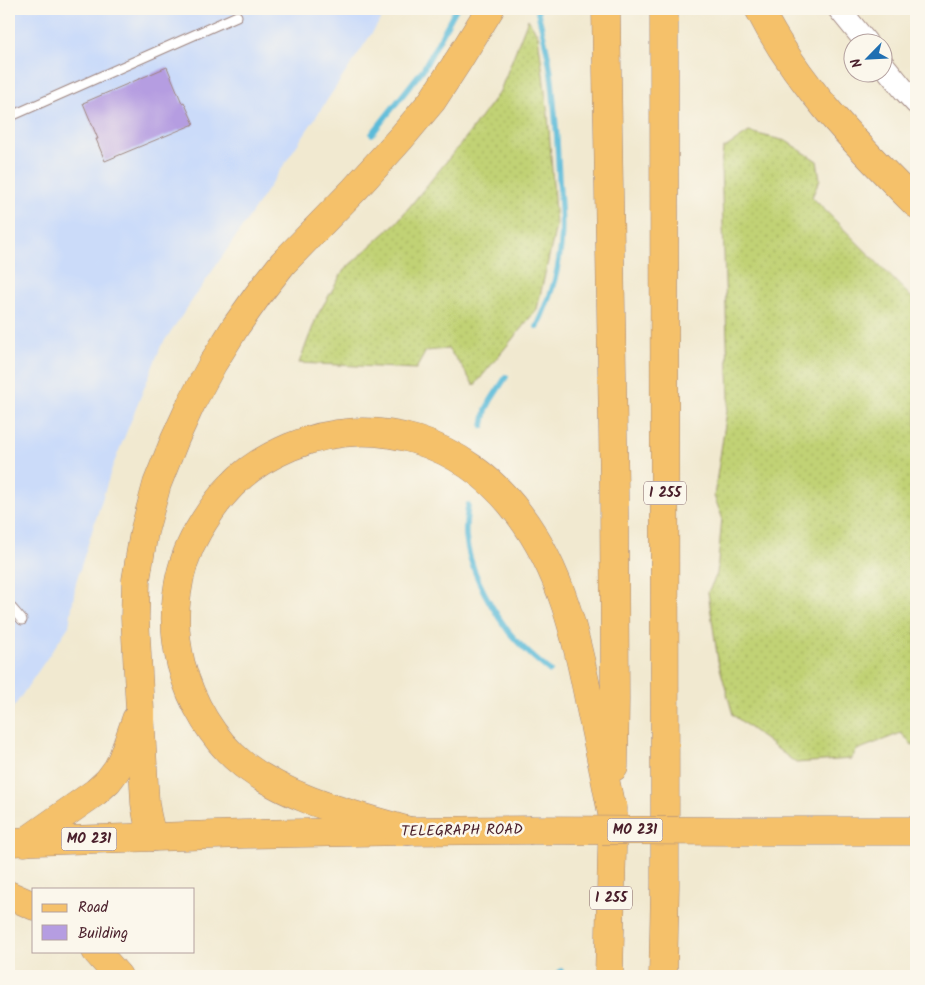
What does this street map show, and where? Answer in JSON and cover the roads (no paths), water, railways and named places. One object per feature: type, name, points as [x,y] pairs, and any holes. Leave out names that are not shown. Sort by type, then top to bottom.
[{"type":"main road","points":[[154,837],[147,822],[145,803],[135,618],[136,580],[144,532],[157,484],[175,438],[213,363],[258,295],[283,263],[401,138],[432,101],[490,9]]},
{"type":"main road","name":"I 255","points":[[606,9],[616,699],[609,976]]},
{"type":"main road","name":"I 255","points":[[663,976],[665,885],[664,9]]},
{"type":"main road","points":[[759,9],[780,45],[816,96],[877,165],[916,204]]},
{"type":"main road","points":[[409,831],[295,794],[260,776],[242,762],[224,746],[196,706],[185,679],[177,649],[176,596],[183,566],[192,542],[219,498],[234,482],[277,453],[318,438],[343,433],[386,433],[430,444],[472,466],[507,498],[520,515],[544,554],[557,580],[568,610],[582,665],[613,819]]},
{"type":"main road","points":[[17,842],[96,792],[108,781],[122,759],[140,705]]},
{"type":"main road","name":"TELEGRAPH ROAD","points":[[17,842],[409,831],[916,831]]},
{"type":"main road","points":[[9,895],[32,905]]},
{"type":"main road","points":[[97,952],[118,976]]},
{"type":"street","points":[[839,9],[858,32]]},
{"type":"street","points":[[892,75],[916,103]]},
{"type":"lane","points":[[9,117],[237,16]]},
{"type":"lane","points":[[9,605],[22,620]]},
{"type":"waterway","points":[[372,134],[424,68],[456,9]]},
{"type":"waterway","points":[[537,9],[547,50],[552,82],[562,229],[556,277],[537,327]]},
{"type":"waterway","points":[[483,426],[486,410],[506,377]]},
{"type":"waterway","points":[[468,505],[466,536],[475,574],[493,609],[508,631],[550,671]]},
{"type":"waterway","points":[[556,976],[561,971]]}]
